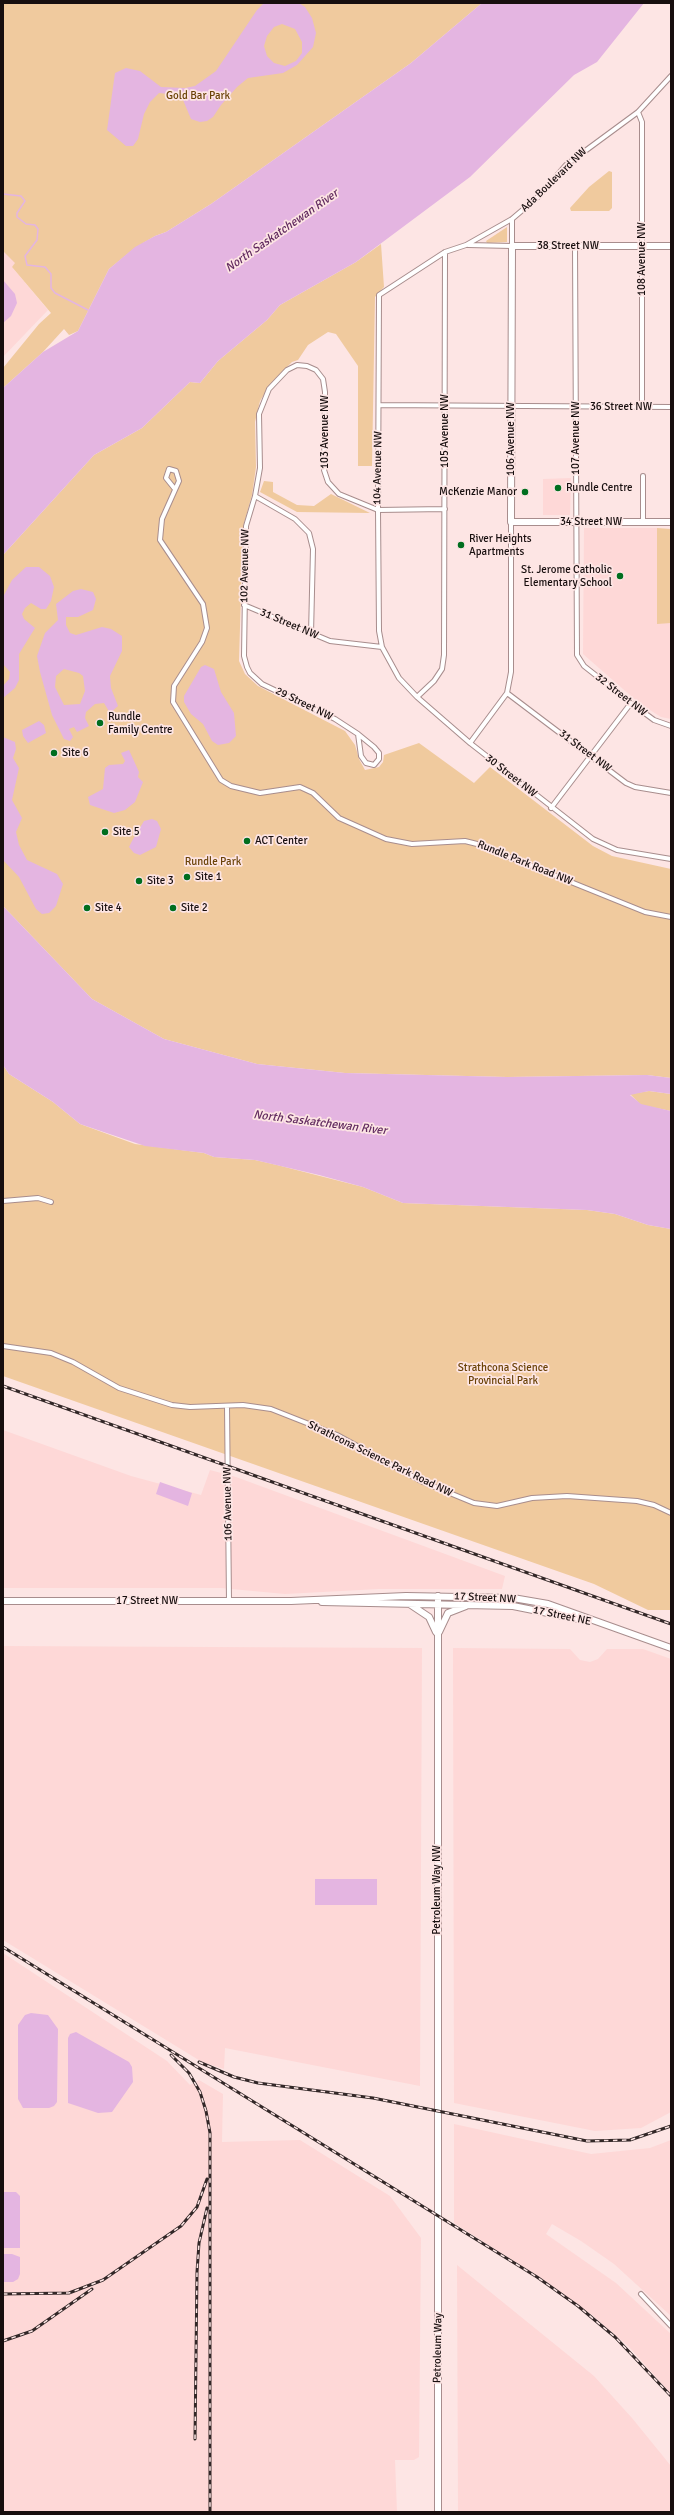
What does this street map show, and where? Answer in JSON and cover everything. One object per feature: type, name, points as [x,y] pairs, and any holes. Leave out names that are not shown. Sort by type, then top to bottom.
[{"type":"street","name":"Ada Boulevard NW","points":[[384,291],[445,252],[466,245],[512,219],[539,196],[571,160],[638,112],[671,76]]},
{"type":"street","name":"108 Avenue NW","points":[[638,112],[642,122],[642,407]]},
{"type":"street","name":"106 Avenue NW","points":[[470,743],[507,693],[511,672],[512,219]]},
{"type":"street","name":"38 Street NW","points":[[466,245],[671,246]]},
{"type":"street","name":"107 Avenue NW","points":[[576,246],[577,655]]},
{"type":"street","name":"105 Avenue NW","points":[[417,697],[434,681],[444,662],[445,252]]},
{"type":"street","name":"104 Avenue NW","points":[[382,647],[378,615],[378,302],[379,295],[384,291]]},
{"type":"street","name":"102 Avenue NW","points":[[250,673],[244,656],[246,526],[255,496],[260,468],[258,423],[262,404],[269,388],[287,370],[296,365],[307,366]]},
{"type":"street","name":"103 Avenue NW","points":[[307,366],[316,370],[323,379],[325,392],[325,476],[334,490],[344,498],[378,510]]},
{"type":"street","name":"36 Street NW","points":[[379,405],[671,407]]},
{"type":"street","points":[[643,476],[643,522]]},
{"type":"street","name":"Rundle Park Road NW","points":[[174,488],[162,519],[160,540],[203,604],[207,628],[202,642],[174,686],[174,702],[221,780],[230,786],[260,793],[300,787],[313,793],[339,818],[386,839],[412,844],[459,841],[477,844],[645,912],[671,917]]},
{"type":"street","points":[[255,496],[295,519],[309,533],[312,549],[311,634]]},
{"type":"street","points":[[378,510],[444,509]]},
{"type":"street","name":"34 Street NW","points":[[511,522],[671,522]]},
{"type":"street","name":"31 Street NW","points":[[244,605],[311,634],[340,643],[382,647]]},
{"type":"street","name":"30 Street NW","points":[[382,647],[399,678],[417,697],[470,743],[592,839],[610,847],[671,860]]},
{"type":"street","name":"32 Street NW","points":[[577,655],[584,666],[631,704],[654,720],[671,726]]},
{"type":"street","name":"29 Street NW","points":[[250,673],[262,684],[335,719],[358,734],[379,752],[379,759],[374,765],[366,763],[361,756],[358,734]]},
{"type":"street","name":"31 Street NW","points":[[507,693],[634,787],[671,793]]},
{"type":"street","points":[[551,808],[631,704]]},
{"type":"street","points":[[3,1201],[38,1198],[51,1202]]},
{"type":"street","name":"Strathcona Science Park Road NW","points":[[3,1346],[51,1353],[73,1362],[119,1388],[172,1405],[243,1405],[271,1409],[312,1424],[423,1482],[474,1503],[497,1506],[532,1498],[567,1496],[637,1501],[654,1505],[671,1513]]},
{"type":"street","name":"106 Avenue NW","points":[[227,1406],[229,1602]]},
{"type":"street","name":"Petroleum Way NW","points":[[438,1596],[439,2184]]},
{"type":"street","name":"17 Street NW","points":[[3,1601],[229,1602],[471,1596],[548,1604],[671,1648]]},
{"type":"street","name":"17 Street NW","points":[[291,1601],[407,1604]]},
{"type":"street","points":[[407,1604],[438,1604]]},
{"type":"street","points":[[407,1604],[429,1617],[437,1636]]},
{"type":"street","name":"17 Street NW","points":[[438,1604],[470,1604]]},
{"type":"street","points":[[437,1636],[448,1613],[470,1604]]},
{"type":"street","name":"17 Street NE","points":[[470,1604],[513,1606],[605,1625]]},
{"type":"street","name":"Petroleum Way","points":[[438,2512],[439,2184]]},
{"type":"street","points":[[641,2294],[671,2326]]},
{"type":"shaded area","points":[[3,251],[16,263],[12,267],[48,310],[3,357]]},
{"type":"shaded area","points":[[571,478],[570,515],[543,515],[543,479]]},
{"type":"shaded area","name":"St. Jerome Catholic Elementary School","points":[[584,528],[657,528],[657,623],[671,623],[671,719],[661,717],[639,703],[583,654]]},
{"type":"shaded area","points":[[3,1430],[131,1476],[201,1495],[210,1470],[236,1477],[505,1576],[502,1589],[379,1589],[285,1594],[221,1588],[3,1588]]},
{"type":"shaded area","points":[[3,1646],[422,1648],[420,2086],[225,2048],[224,2069],[202,2062],[3,1940]]},
{"type":"shaded area","points":[[453,1648],[570,1649],[580,1660],[590,1662],[598,1659],[607,1649],[643,1649],[671,1659],[671,2112],[641,2128],[595,2131],[454,2103]]},
{"type":"shaded area","points":[[3,1953],[167,2061],[190,2085],[199,2080],[223,2094],[222,2142],[300,2140],[390,2196],[421,2238],[419,2457],[414,2460],[395,2460],[397,2512],[3,2512]]},
{"type":"shaded area","points":[[454,2124],[591,2154],[650,2148],[671,2140],[671,2316],[614,2264],[581,2241],[552,2224],[546,2234],[616,2283],[671,2334],[671,2394],[629,2347],[592,2315],[545,2281],[454,2223]]},
{"type":"shaded area","points":[[457,2265],[594,2376],[632,2418],[671,2466],[671,2512],[458,2512]]},
{"type":"green space","name":"Gold Bar Park","points":[[3,3],[482,3],[411,63],[211,204],[166,232],[155,236],[135,248],[109,269],[78,331],[69,335],[64,329],[43,352],[3,388],[3,368],[39,324],[51,313],[12,267],[15,263],[3,251]]},
{"type":"green space","points":[[609,171],[612,172],[612,208],[609,211],[571,211],[570,208],[589,187]]},
{"type":"green space","points":[[507,227],[507,242],[487,243],[486,241]]},
{"type":"green space","name":"Rundle Park","points":[[381,244],[384,287],[375,297],[372,466],[358,466],[358,366],[336,334],[328,332],[308,345],[298,360],[292,362],[271,383],[260,401],[255,422],[256,467],[252,495],[243,527],[239,661],[245,674],[258,686],[345,731],[355,745],[359,759],[365,770],[379,767],[383,762],[384,755],[419,743],[474,783],[490,767],[593,846],[612,856],[671,869],[671,1078],[647,1075],[507,1077],[345,1073],[257,1064],[164,1039],[92,999],[3,906],[3,555],[94,455],[142,428],[190,382],[200,383],[218,361],[267,320],[280,305],[356,262]]},
{"type":"green space","points":[[264,481],[273,482],[273,492],[297,505],[314,506],[331,494],[370,513],[297,512],[260,492]]},
{"type":"green space","points":[[657,528],[671,529],[671,623],[657,624]]},
{"type":"green space","name":"Strathcona Science Provincial Park","points":[[3,1065],[9,1074],[53,1102],[80,1124],[135,1144],[204,1153],[214,1157],[255,1160],[363,1187],[403,1203],[587,1210],[615,1214],[648,1225],[671,1229],[671,1610],[648,1610],[594,1584],[3,1376]]},
{"type":"green space","points":[[649,1091],[671,1094],[671,1111],[641,1105],[630,1094]]},
{"type":"water","points":[[264,3],[299,3],[305,7],[312,18],[316,33],[313,47],[297,65],[283,73],[248,78],[237,87],[221,105],[213,117],[207,121],[200,122],[191,119],[183,100],[177,95],[159,93],[150,102],[144,114],[138,139],[133,146],[126,146],[107,130],[115,73],[126,68],[140,71],[161,87],[185,88],[195,86],[216,71],[257,10]],"holes":[[[282,24],[295,29],[302,42],[302,53],[296,61],[285,66],[274,63],[267,56],[264,46],[267,36],[274,27]]]},
{"type":"water","name":"North Saskatchewan River","points":[[482,3],[644,3],[597,62],[574,75],[470,177],[356,262],[280,305],[267,320],[218,361],[200,383],[190,382],[142,428],[94,455],[3,555],[3,388],[43,352],[78,331],[109,269],[135,247],[166,232],[211,204],[411,63]]},
{"type":"water","points":[[3,280],[15,294],[17,303],[11,316],[3,323]]},
{"type":"water","points":[[26,567],[39,567],[50,576],[54,587],[51,601],[46,609],[41,609],[31,603],[25,608],[22,614],[24,619],[35,628],[19,654],[19,680],[15,688],[3,698],[3,686],[9,679],[10,672],[3,664],[3,597],[12,580]]},
{"type":"water","points":[[81,589],[93,592],[96,599],[93,610],[78,617],[66,617],[66,625],[70,633],[76,635],[102,627],[111,629],[122,636],[122,651],[110,676],[111,688],[118,706],[110,713],[104,703],[95,704],[86,712],[85,718],[89,726],[77,732],[74,727],[69,729],[73,737],[70,741],[64,739],[52,715],[37,656],[45,633],[58,620],[56,604],[73,591]],"holes":[[[64,669],[79,673],[83,676],[85,691],[80,704],[64,705],[55,687],[56,676]]]},
{"type":"water","points":[[205,665],[214,669],[221,692],[234,713],[236,736],[229,743],[218,745],[212,741],[203,724],[191,714],[184,702],[184,696],[201,667]]},
{"type":"water","points":[[39,721],[44,725],[46,733],[28,743],[23,736],[22,730]]},
{"type":"water","points":[[3,737],[15,742],[16,749],[13,758],[19,768],[12,800],[22,818],[16,832],[19,845],[27,860],[57,874],[63,884],[56,906],[49,913],[42,914],[36,909],[19,877],[3,860]]},
{"type":"water","points":[[129,750],[139,772],[138,777],[143,782],[135,802],[125,810],[114,813],[90,805],[88,797],[103,789],[105,768],[109,765],[123,764],[125,761],[121,753]]},
{"type":"water","points":[[152,819],[157,821],[161,829],[156,847],[140,855],[134,853],[129,847],[132,841],[144,821]]},
{"type":"water","name":"North Saskatchewan River","points":[[3,906],[92,999],[164,1039],[257,1064],[345,1073],[507,1077],[647,1075],[671,1078],[671,1094],[649,1091],[630,1095],[641,1104],[671,1111],[671,1229],[648,1225],[615,1214],[587,1210],[403,1203],[363,1187],[319,1175],[255,1160],[214,1157],[204,1153],[145,1146],[80,1124],[53,1102],[9,1074],[3,1065]]},
{"type":"water","points":[[160,1482],[192,1493],[188,1506],[156,1494]]},
{"type":"water","points":[[315,1879],[377,1879],[377,1905],[315,1905]]},
{"type":"water","points":[[31,2013],[48,2015],[58,2029],[57,2102],[54,2106],[49,2108],[23,2108],[18,2099],[18,2025],[25,2015]]},
{"type":"water","points":[[76,2032],[129,2062],[132,2067],[133,2082],[112,2112],[98,2113],[68,2103],[68,2038],[70,2034]]},
{"type":"water","points":[[3,2192],[16,2192],[20,2196],[20,2248],[3,2248]]},
{"type":"water","points":[[3,2254],[12,2254],[20,2257],[20,2274],[18,2279],[13,2282],[3,2282]]},
{"type":"waterway","points":[[3,194],[21,196],[25,201],[17,213],[17,217],[26,224],[35,225],[38,229],[37,240],[25,256],[27,265],[45,267],[51,274],[51,288],[55,293],[88,310]]},
{"type":"railway","points":[[3,1386],[671,1624]]},
{"type":"railway","points":[[3,1947],[537,2277],[578,2306],[615,2337],[671,2396]]},
{"type":"railway","points":[[171,2055],[189,2073],[200,2092],[206,2111],[210,2133],[210,2512]]},
{"type":"railway","points":[[199,2062],[234,2077],[258,2083],[373,2098],[587,2141],[630,2140],[671,2126]]},
{"type":"railway","points":[[3,2294],[69,2293],[103,2280],[181,2226],[197,2207],[207,2179]]},
{"type":"railway","points":[[195,2439],[197,2272],[199,2243],[207,2208]]},
{"type":"railway","points":[[3,2341],[32,2331],[92,2289]]},
{"type":"place","name":"Rundle Centre","points":[[558,488]]},
{"type":"place","name":"McKenzie Manor","points":[[525,492]]},
{"type":"place","name":"River Heights Apartments","points":[[461,545]]},
{"type":"place","name":"St. Jerome Catholic Elementary School","points":[[620,576]]},
{"type":"place","name":"Rundle Family Centre","points":[[100,723]]},
{"type":"place","name":"Site 6","points":[[54,753]]},
{"type":"place","name":"Site 5","points":[[105,832]]},
{"type":"place","name":"ACT Center","points":[[247,841]]},
{"type":"place","name":"Site 1","points":[[187,877]]},
{"type":"place","name":"Site 3","points":[[139,881]]},
{"type":"place","name":"Site 4","points":[[87,908]]},
{"type":"place","name":"Site 2","points":[[173,908]]}]
